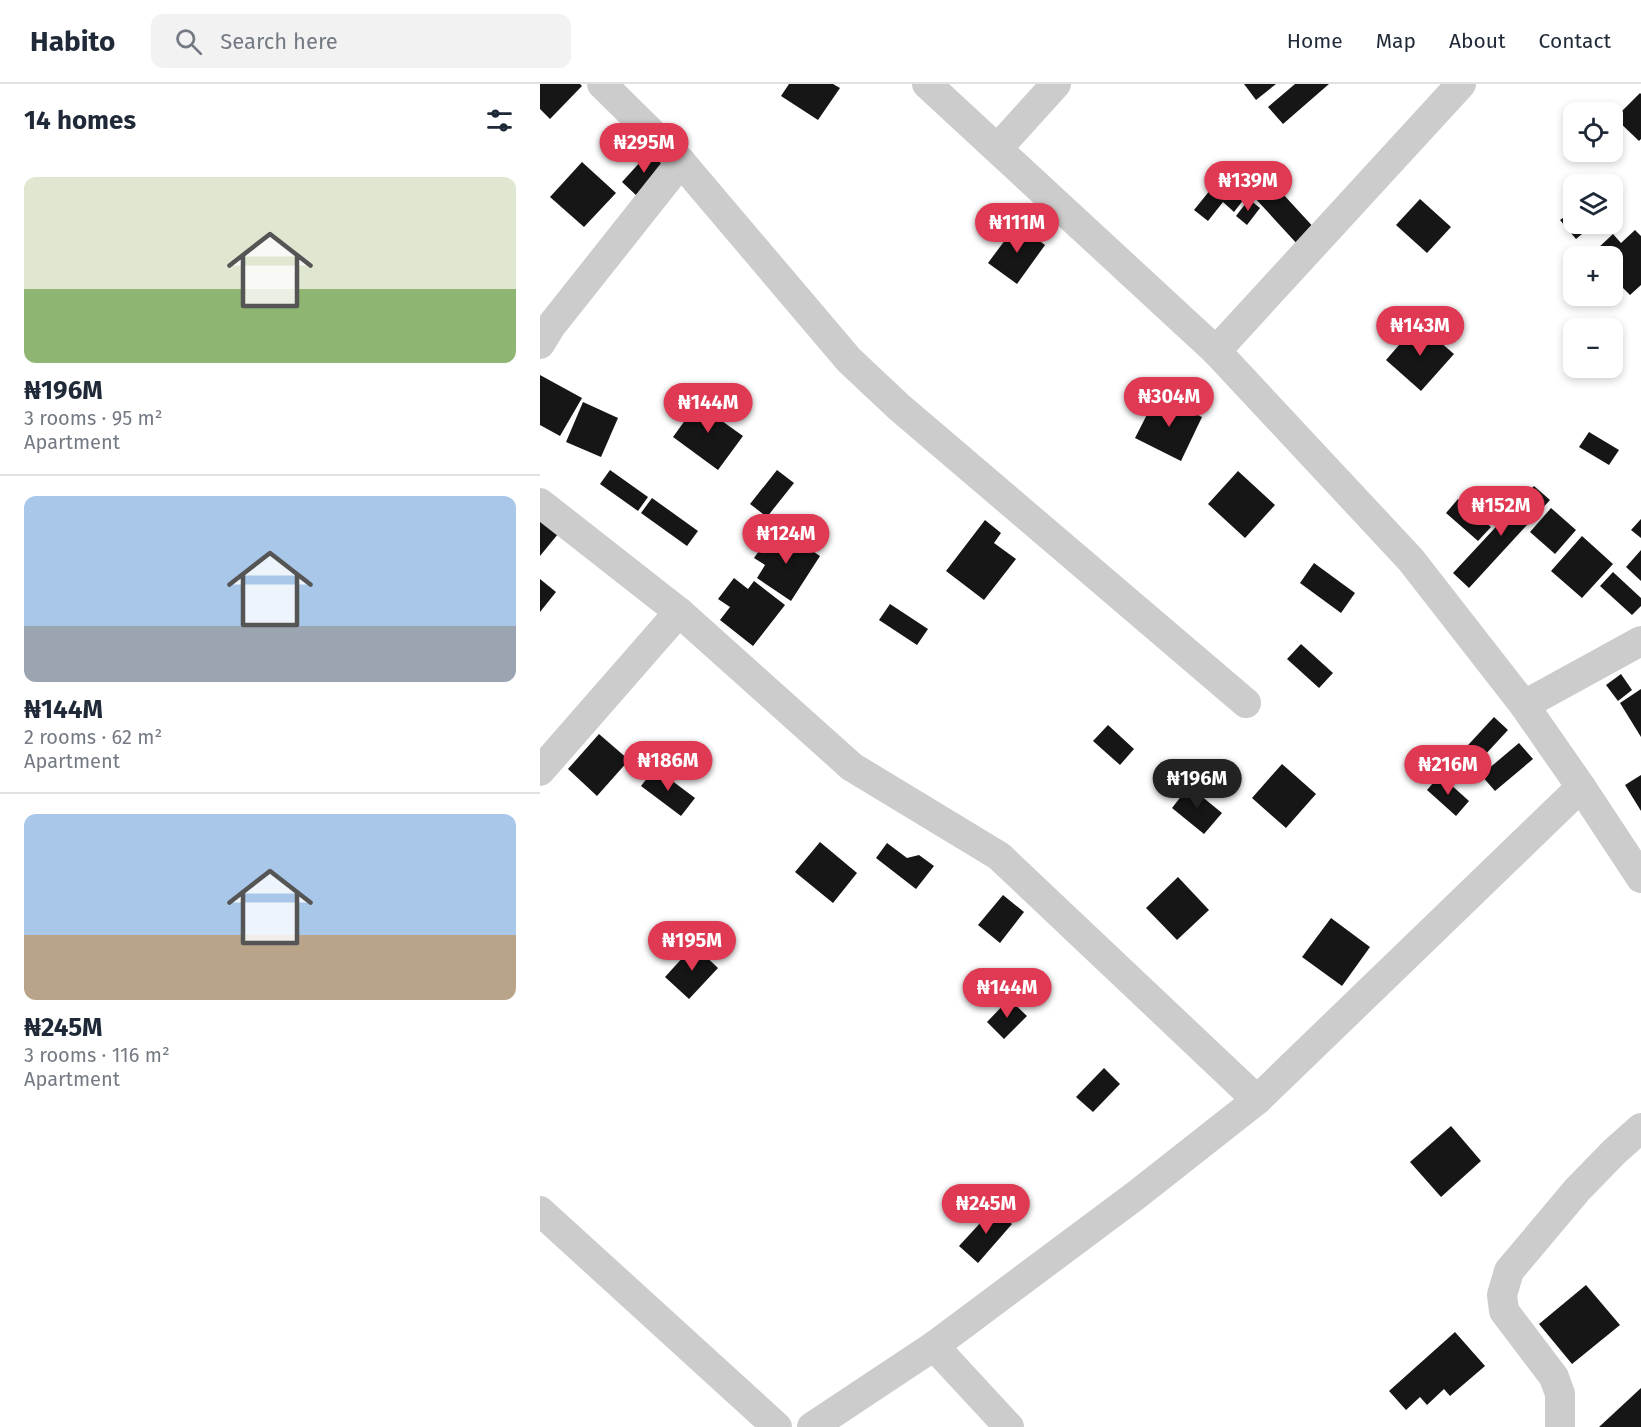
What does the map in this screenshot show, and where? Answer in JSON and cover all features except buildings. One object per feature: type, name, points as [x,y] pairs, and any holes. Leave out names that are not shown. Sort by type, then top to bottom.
[{"type":"street","points":[[602,84],[681,162],[857,368],[899,407],[1246,703]]},
{"type":"street","points":[[927,84],[1216,351],[1411,560],[1524,705],[1641,878]]},
{"type":"street","points":[[998,148],[1056,84]]},
{"type":"street","points":[[1216,351],[1461,84]]},
{"type":"street","points":[[540,344],[681,162]]},
{"type":"street","points":[[540,503],[679,612],[852,767],[999,856],[1257,1100]]},
{"type":"street","points":[[540,771],[679,612]]},
{"type":"street","points":[[1524,705],[1641,641]]},
{"type":"street","points":[[812,1427],[934,1346],[1135,1196],[1257,1100],[1581,787]]},
{"type":"street","points":[[1560,1427],[1560,1394],[1554,1377],[1504,1311],[1502,1295],[1509,1271],[1577,1190],[1641,1128]]},
{"type":"street","points":[[540,1211],[777,1427]]},
{"type":"street","points":[[934,1346],[1009,1427]]}]
